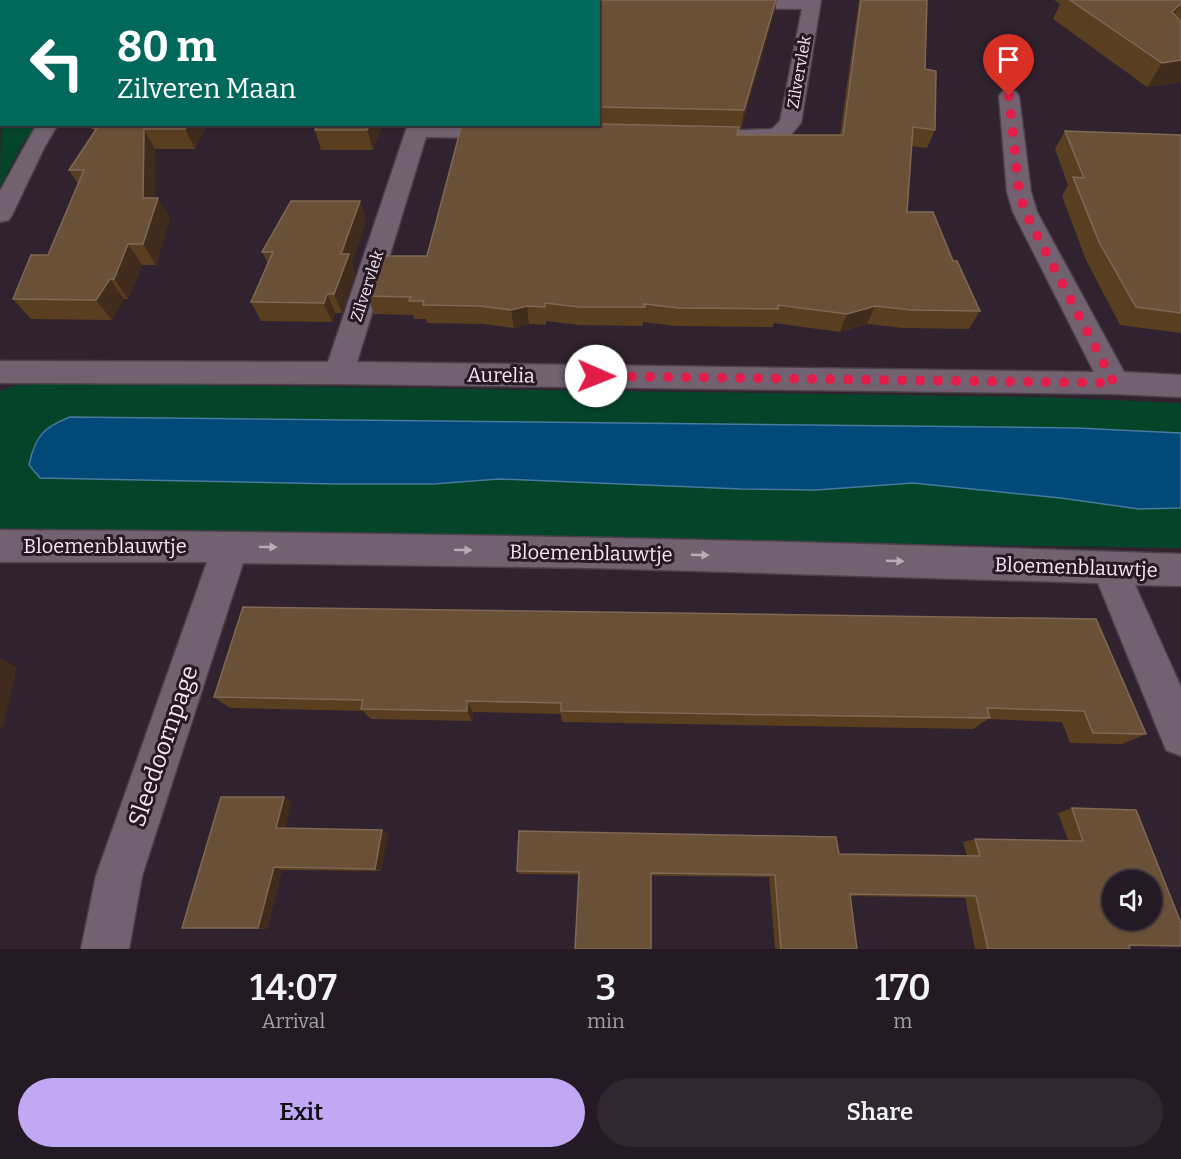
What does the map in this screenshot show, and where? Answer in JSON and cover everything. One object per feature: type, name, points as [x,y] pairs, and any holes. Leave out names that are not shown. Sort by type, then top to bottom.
[{"type":"street","name":"Zilvervlek","points":[[707,136],[778,135],[790,123],[811,2],[717,3]]},
{"type":"street","points":[[1009,96],[1019,192],[1025,212],[1114,383]]},
{"type":"street","points":[[0,215],[33,148],[47,126]]},
{"type":"street","name":"Zilvervlek","points":[[339,373],[418,127],[522,132]]},
{"type":"street","name":"Aurelia","points":[[0,372],[339,373],[1114,383],[1181,386]]},
{"type":"street","name":"Bloemenblauwtje","points":[[0,546],[231,546],[652,554],[1181,570]]},
{"type":"street","name":"Sleedoornpage","points":[[105,949],[119,876],[231,546]]},
{"type":"street","points":[[1110,568],[1181,735]]},
{"type":"green space","points":[[1,126],[36,126],[24,141],[0,187]]},
{"type":"green space","points":[[55,383],[1041,397],[1181,403],[1181,433],[1077,428],[70,417],[338,484],[433,484],[499,479],[816,490],[913,483],[1061,498],[1139,509],[1181,508],[1181,548],[0,530],[0,391],[18,385]]},
{"type":"water","points":[[70,417],[1077,428],[1181,433],[1181,508],[1139,509],[1061,498],[913,483],[816,490],[499,479],[433,484],[338,484],[40,478],[29,465],[34,447],[47,429]]},
{"type":"building","points":[[600,0],[776,0],[744,110],[600,107]]},
{"type":"building","points":[[861,0],[927,0],[925,69],[936,71],[935,130],[913,127],[907,212],[933,212],[953,261],[957,261],[980,311],[912,310],[875,306],[847,314],[778,305],[778,309],[679,308],[644,304],[645,307],[579,307],[545,303],[545,307],[527,306],[511,310],[480,306],[423,305],[424,301],[409,301],[411,297],[368,296],[381,256],[427,256],[461,126],[600,126],[600,124],[739,127],[737,135],[843,135]]},
{"type":"building","points":[[1070,0],[1181,0],[1172,12],[1181,22],[1181,60],[1162,63]]},
{"type":"building","points":[[94,126],[187,126],[185,129],[144,129],[143,198],[158,198],[143,244],[128,244],[114,279],[110,279],[96,300],[13,299],[31,255],[48,255],[84,170],[69,170],[97,128],[93,128]]},
{"type":"building","points":[[316,126],[369,126],[367,130],[315,130]]},
{"type":"building","points":[[1065,131],[1181,135],[1181,313],[1136,307],[1099,242],[1073,177],[1084,178]]},
{"type":"building","points":[[291,201],[360,201],[341,254],[349,254],[334,294],[327,294],[324,303],[251,302],[273,252],[262,252]]},
{"type":"building","points":[[243,607],[1096,619],[1146,734],[1093,733],[1084,711],[987,708],[990,718],[784,715],[561,711],[561,703],[467,701],[467,711],[361,709],[363,700],[214,697]]},
{"type":"building","points":[[221,797],[284,797],[276,828],[382,830],[375,869],[274,867],[258,928],[182,928]]},
{"type":"building","points":[[1072,808],[1136,810],[1160,870],[1102,870],[1102,930],[1162,930],[1162,875],[1181,923],[1181,946],[1129,945],[1130,949],[988,949],[976,896],[850,894],[857,949],[781,949],[775,875],[651,873],[651,949],[575,949],[579,872],[517,871],[519,831],[836,837],[839,854],[980,856],[975,839],[1083,841]]},
{"type":"route","points":[[596,376],[1114,383],[1025,212],[1019,192],[1009,96]]}]
